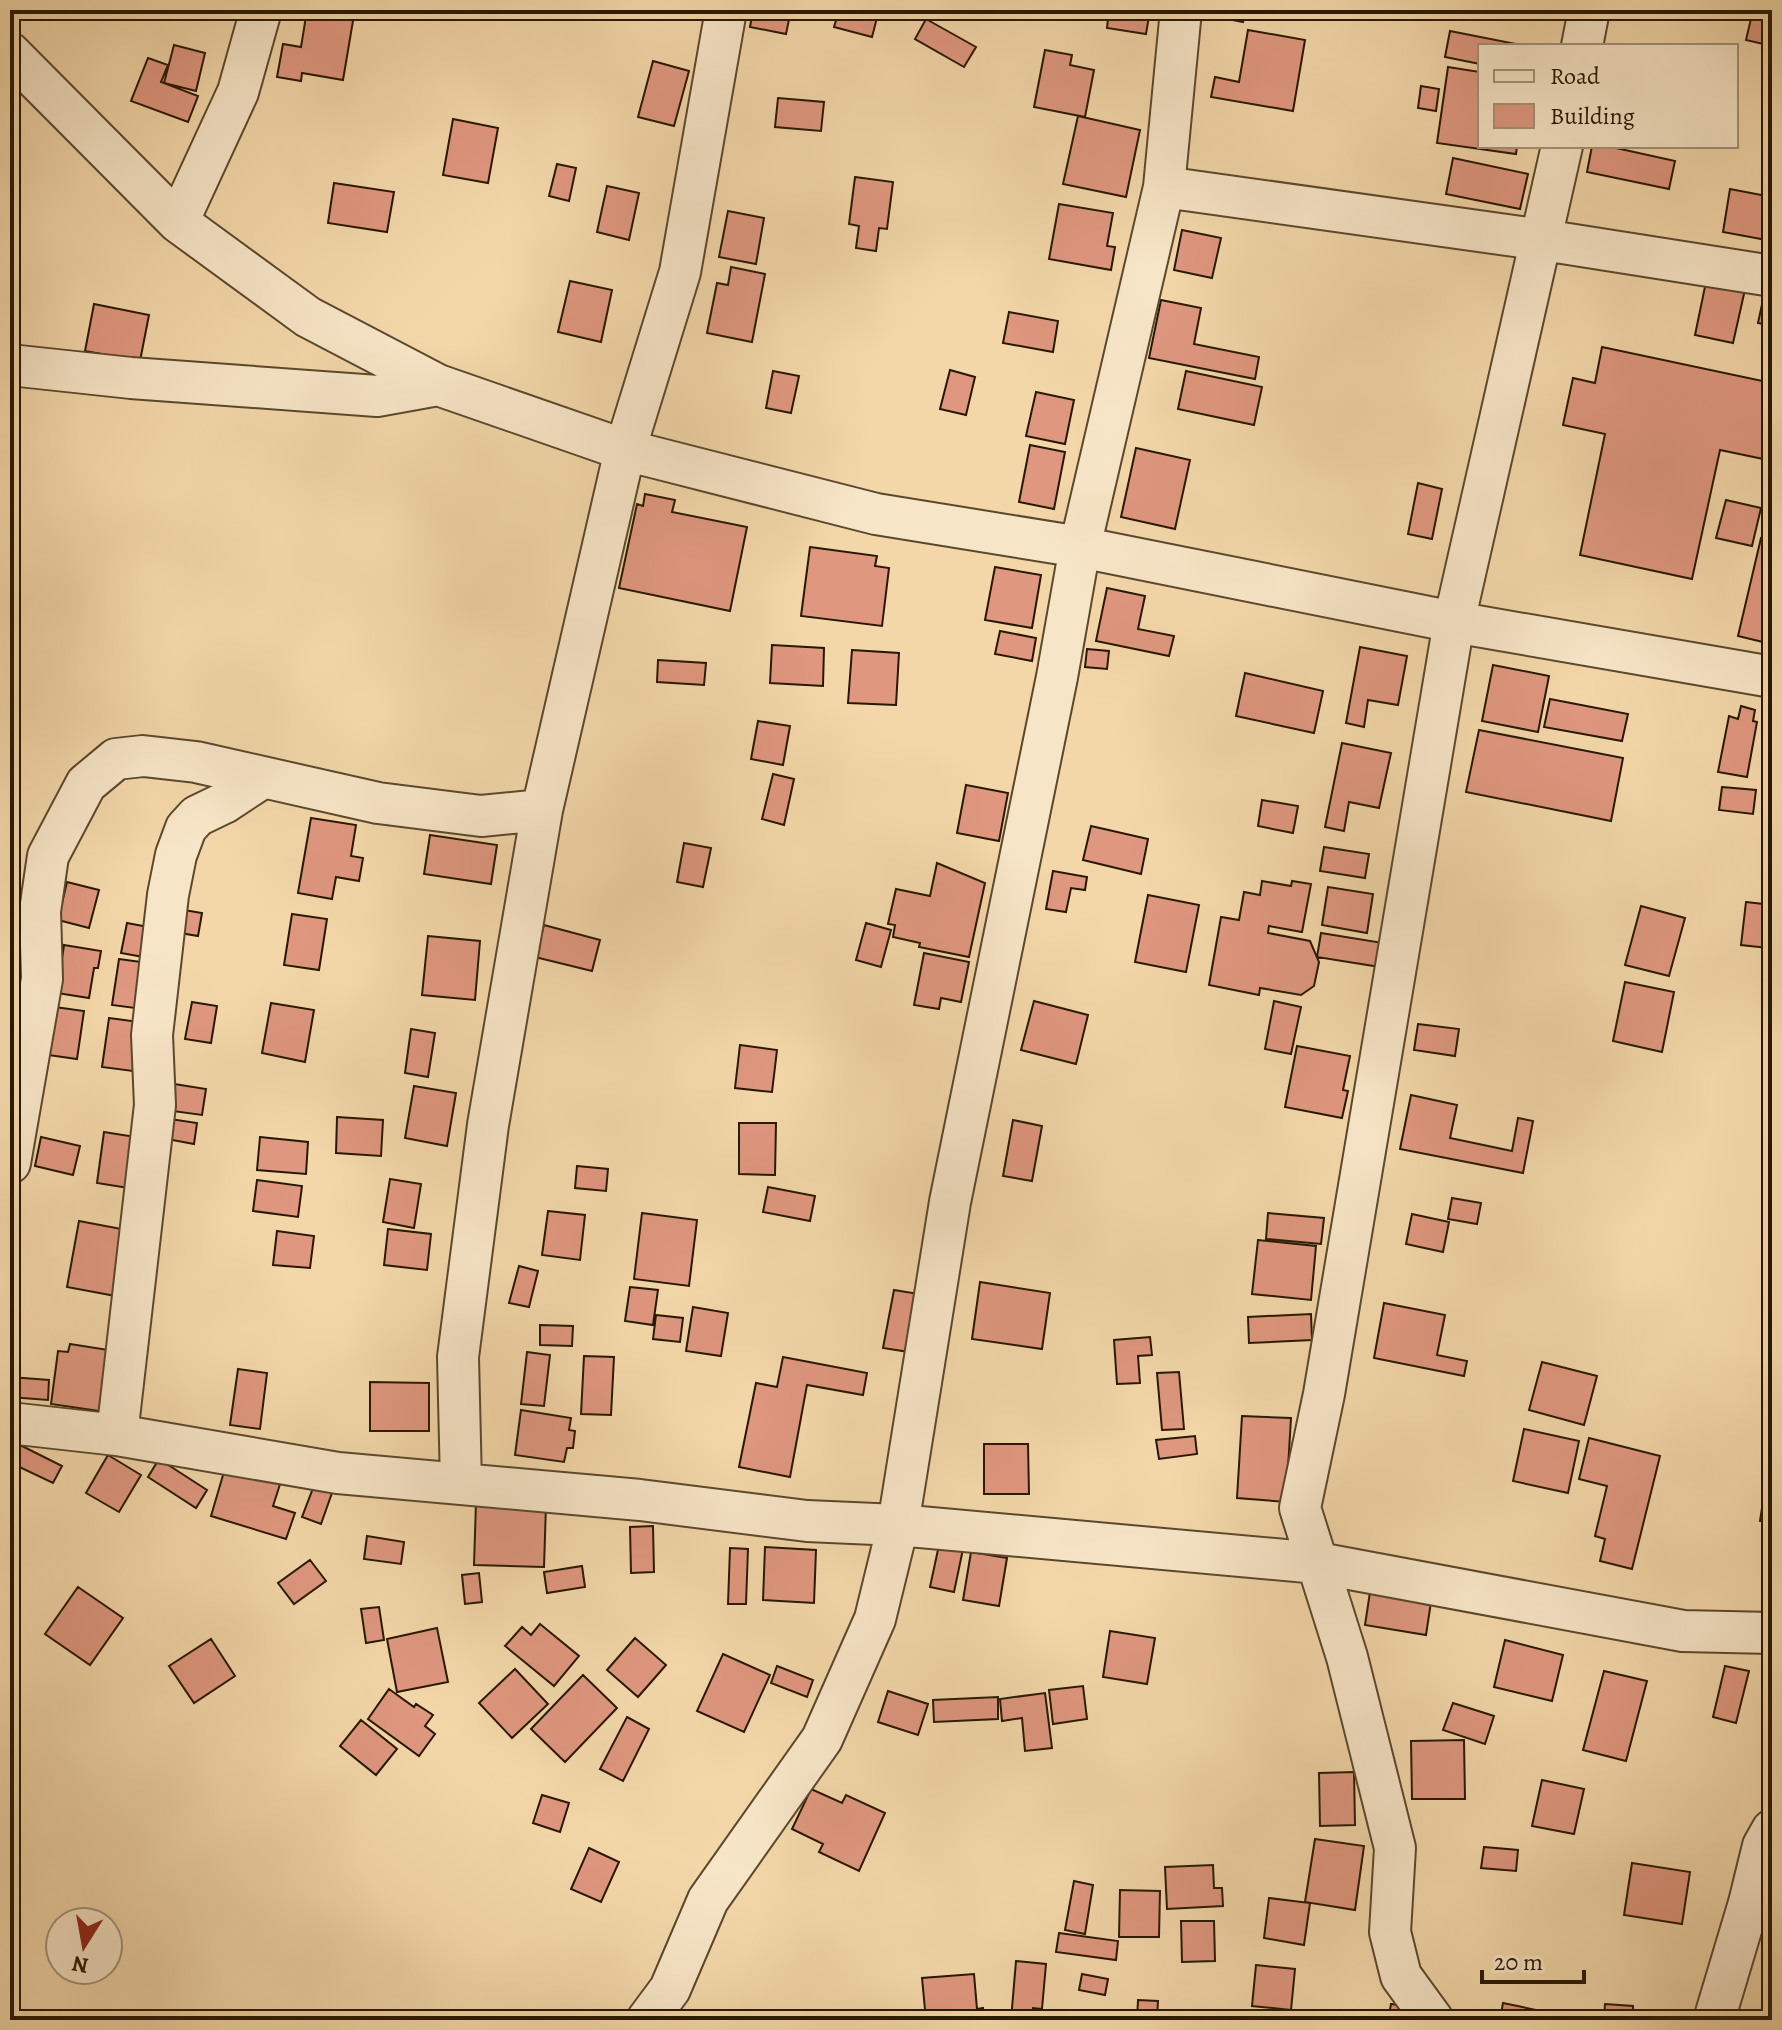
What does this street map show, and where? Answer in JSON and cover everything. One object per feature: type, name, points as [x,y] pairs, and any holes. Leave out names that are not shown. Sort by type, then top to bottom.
[{"type":"street","points":[[178,222],[238,92],[261,10]]},
{"type":"street","points":[[461,1484],[458,1357],[490,1110],[542,810],[625,450],[680,272],[726,10]]},
{"type":"street","points":[[647,2020],[670,1989],[708,1900],[822,1739],[875,1619],[898,1525],[950,1202],[1057,677],[1080,547],[1164,187],[1181,10]]},
{"type":"street","points":[[1582,44],[1589,10]]},
{"type":"street","points":[[10,53],[178,222],[308,317],[438,385],[625,450],[876,514],[1080,547],[1454,622],[1772,677]]},
{"type":"street","points":[[1433,2020],[1401,1976],[1390,1932],[1395,1848],[1347,1657],[1300,1508],[1324,1394],[1454,622],[1562,148]]},
{"type":"street","points":[[1164,187],[1543,240],[1772,276]]},
{"type":"street","points":[[10,365],[131,378],[377,396],[438,385]]},
{"type":"street","points":[[10,1163],[42,979],[40,911],[48,856],[86,784],[116,759],[143,756],[196,762],[378,803],[481,816],[542,810]]},
{"type":"street","points":[[117,1435],[155,1105],[152,1035],[168,895],[176,855],[186,828],[197,816],[224,803],[262,778]]},
{"type":"street","points":[[10,1423],[117,1435],[338,1473],[640,1500],[807,1521],[898,1525],[1318,1563],[1683,1631],[1772,1633]]},
{"type":"street","points":[[1714,2020],[1761,1905],[1763,1846],[1772,1830]]},
{"type":"building","points":[[307,10],[354,15],[343,80],[302,73],[301,81],[277,77],[283,44],[301,47]]},
{"type":"building","points":[[753,10],[791,10],[786,34],[750,27]]},
{"type":"building","points":[[839,10],[879,10],[872,37],[834,27]]},
{"type":"building","points":[[1109,10],[1150,10],[1146,34],[1107,28]]},
{"type":"building","points":[[1220,10],[1246,10],[1243,22],[1218,17]]},
{"type":"building","points":[[1753,10],[1772,10],[1772,46],[1746,40]]},
{"type":"building","points":[[926,19],[976,47],[964,67],[915,39]]},
{"type":"building","points":[[1248,30],[1305,40],[1293,111],[1211,97],[1215,77],[1239,82]]},
{"type":"building","points":[[1450,31],[1516,44],[1478,44],[1478,64],[1445,57]]},
{"type":"building","points":[[174,45],[205,53],[196,91],[164,83]]},
{"type":"building","points":[[1045,50],[1072,55],[1070,65],[1094,70],[1085,117],[1034,107]]},
{"type":"building","points":[[148,58],[168,65],[161,82],[198,96],[188,122],[131,101]]},
{"type":"building","points":[[653,61],[689,71],[674,126],[638,117]]},
{"type":"building","points":[[1448,67],[1478,72],[1478,148],[1517,148],[1516,154],[1437,143]]},
{"type":"building","points":[[1421,86],[1439,89],[1436,111],[1418,108]]},
{"type":"building","points":[[778,98],[824,102],[821,131],[775,127]]},
{"type":"building","points":[[1078,116],[1140,130],[1126,197],[1063,184]]},
{"type":"building","points":[[453,119],[498,128],[488,183],[443,175]]},
{"type":"building","points":[[1592,148],[1616,148],[1675,161],[1669,189],[1587,172]]},
{"type":"building","points":[[1453,158],[1528,174],[1520,209],[1446,194]]},
{"type":"building","points":[[557,164],[576,168],[569,201],[549,196]]},
{"type":"building","points":[[855,177],[893,182],[887,229],[879,228],[876,251],[856,248],[859,226],[849,224]]},
{"type":"building","points":[[334,183],[394,192],[387,232],[328,223]]},
{"type":"building","points":[[607,186],[639,193],[629,240],[597,232]]},
{"type":"building","points":[[1730,189],[1772,197],[1772,241],[1723,232]]},
{"type":"building","points":[[1059,204],[1113,213],[1107,246],[1115,247],[1111,270],[1049,259]]},
{"type":"building","points":[[728,211],[764,218],[756,264],[719,257]]},
{"type":"building","points":[[1182,230],[1221,238],[1212,278],[1174,270]]},
{"type":"building","points":[[731,267],[765,274],[752,342],[707,333],[717,283],[728,285]]},
{"type":"building","points":[[1707,277],[1746,285],[1733,343],[1695,335]]},
{"type":"building","points":[[570,281],[612,290],[601,342],[558,332]]},
{"type":"building","points":[[1161,300],[1201,308],[1194,344],[1259,357],[1255,379],[1149,358]]},
{"type":"building","points":[[1763,300],[1772,302],[1772,326],[1758,323]]},
{"type":"building","points":[[94,304],[149,315],[140,361],[85,351]]},
{"type":"building","points":[[1009,312],[1058,321],[1053,352],[1003,343]]},
{"type":"building","points":[[1602,347],[1772,383],[1772,440],[1768,460],[1720,450],[1692,579],[1580,555],[1605,434],[1563,425],[1573,378],[1595,383]]},
{"type":"building","points":[[950,370],[975,377],[966,415],[940,409]]},
{"type":"building","points":[[773,371],[799,376],[791,413],[766,408]]},
{"type":"building","points":[[1186,371],[1262,387],[1254,425],[1178,409]]},
{"type":"building","points":[[1036,392],[1074,400],[1065,444],[1026,436]]},
{"type":"building","points":[[1030,445],[1065,452],[1054,509],[1019,502]]},
{"type":"building","points":[[1136,448],[1190,460],[1175,529],[1121,517]]},
{"type":"building","points":[[1418,483],[1442,489],[1432,539],[1408,534]]},
{"type":"building","points":[[645,494],[675,500],[672,512],[747,527],[730,611],[619,588],[637,504],[643,506]]},
{"type":"building","points":[[1726,500],[1761,508],[1752,546],[1716,538]]},
{"type":"building","points":[[1761,538],[1772,541],[1772,620],[1767,643],[1738,636]]},
{"type":"building","points":[[810,547],[877,556],[875,566],[889,568],[882,626],[801,616]]},
{"type":"building","points":[[995,567],[1041,575],[1032,628],[985,620]]},
{"type":"building","points":[[1107,588],[1145,596],[1138,629],[1174,636],[1169,656],[1096,641]]},
{"type":"building","points":[[1000,631],[1036,638],[1032,661],[995,654]]},
{"type":"building","points":[[772,645],[824,648],[823,686],[770,683]]},
{"type":"building","points":[[1360,647],[1407,656],[1398,705],[1368,700],[1364,727],[1346,723]]},
{"type":"building","points":[[1087,649],[1109,651],[1107,669],[1085,667]]},
{"type":"building","points":[[852,650],[899,653],[896,705],[848,703]]},
{"type":"building","points":[[658,660],[706,663],[704,685],[657,682]]},
{"type":"building","points":[[1493,665],[1549,676],[1538,732],[1482,721]]},
{"type":"building","points":[[1245,673],[1323,691],[1314,733],[1236,716]]},
{"type":"building","points":[[1550,699],[1628,714],[1622,741],[1544,727]]},
{"type":"building","points":[[1741,706],[1755,710],[1753,721],[1757,722],[1747,777],[1718,772],[1729,716],[1738,719]]},
{"type":"building","points":[[758,721],[790,726],[783,765],[751,759]]},
{"type":"building","points":[[1479,730],[1623,758],[1611,821],[1466,792]]},
{"type":"building","points":[[1342,743],[1391,753],[1379,808],[1349,802],[1344,831],[1325,827]]},
{"type":"building","points":[[773,774],[794,779],[784,825],[762,819]]},
{"type":"building","points":[[966,785],[1008,793],[999,841],[957,833]]},
{"type":"building","points":[[1722,787],[1756,790],[1753,814],[1719,810]]},
{"type":"building","points":[[1262,800],[1298,806],[1293,833],[1258,826]]},
{"type":"building","points":[[311,818],[356,825],[351,856],[363,858],[359,881],[336,877],[332,899],[298,893]]},
{"type":"building","points":[[1091,826],[1148,839],[1141,874],[1083,860]]},
{"type":"building","points":[[430,835],[497,845],[491,884],[424,874]]},
{"type":"building","points":[[684,843],[711,848],[703,887],[677,882]]},
{"type":"building","points":[[1324,847],[1369,854],[1365,878],[1320,871]]},
{"type":"building","points":[[937,863],[985,883],[969,957],[919,947],[920,943],[893,937],[895,925],[888,924],[896,889],[930,896]]},
{"type":"building","points":[[1053,871],[1087,877],[1085,890],[1071,888],[1066,912],[1046,909]]},
{"type":"building","points":[[1262,881],[1291,886],[1292,881],[1311,884],[1302,932],[1269,926],[1268,933],[1310,941],[1319,962],[1314,986],[1301,995],[1260,988],[1259,995],[1209,985],[1221,917],[1239,920],[1244,892],[1260,895]]},
{"type":"building","points":[[67,882],[99,890],[89,928],[58,920]]},
{"type":"building","points":[[1328,887],[1373,894],[1367,933],[1322,925]]},
{"type":"building","points":[[1148,895],[1199,905],[1186,972],[1135,962]]},
{"type":"building","points":[[1746,902],[1772,905],[1768,948],[1741,945]]},
{"type":"building","points":[[1641,906],[1685,918],[1669,976],[1625,965]]},
{"type":"building","points":[[172,908],[202,913],[198,936],[168,931]]},
{"type":"building","points":[[292,914],[327,919],[319,970],[284,965]]},
{"type":"building","points":[[10,923],[33,926],[26,981],[10,979]]},
{"type":"building","points":[[127,923],[154,928],[149,958],[121,953]]},
{"type":"building","points":[[866,923],[891,930],[881,967],[856,960]]},
{"type":"building","points":[[544,925],[600,940],[592,971],[535,957]]},
{"type":"building","points":[[1321,933],[1383,943],[1380,967],[1317,957]]},
{"type":"building","points":[[428,936],[480,941],[475,1000],[422,995]]},
{"type":"building","points":[[64,945],[101,951],[98,968],[94,968],[89,998],[57,993]]},
{"type":"building","points":[[924,953],[969,962],[961,1002],[941,998],[939,1009],[914,1005]]},
{"type":"building","points":[[119,959],[156,964],[150,1010],[112,1005]]},
{"type":"building","points":[[1625,982],[1674,992],[1662,1052],[1613,1041]]},
{"type":"building","points":[[1034,1001],[1088,1015],[1076,1064],[1021,1050]]},
{"type":"building","points":[[1274,1001],[1301,1007],[1291,1054],[1265,1049]]},
{"type":"building","points":[[192,1002],[217,1006],[211,1043],[185,1039]]},
{"type":"building","points":[[271,1003],[314,1010],[305,1062],[262,1053]]},
{"type":"building","points":[[55,1007],[84,1011],[77,1059],[48,1055]]},
{"type":"building","points":[[109,1018],[147,1023],[140,1072],[102,1067]]},
{"type":"building","points":[[1418,1024],[1459,1029],[1455,1056],[1414,1050]]},
{"type":"building","points":[[411,1029],[435,1033],[428,1077],[405,1073]]},
{"type":"building","points":[[740,1045],[777,1050],[772,1092],[735,1088]]},
{"type":"building","points":[[1297,1046],[1350,1056],[1343,1090],[1348,1091],[1342,1118],[1285,1107]]},
{"type":"building","points":[[168,1083],[206,1089],[202,1115],[165,1110]]},
{"type":"building","points":[[414,1086],[456,1093],[447,1146],[405,1138]]},
{"type":"building","points":[[1411,1095],[1457,1105],[1450,1138],[1512,1151],[1518,1118],[1533,1121],[1523,1173],[1400,1149]]},
{"type":"building","points":[[337,1117],[383,1120],[381,1156],[336,1153]]},
{"type":"building","points":[[170,1119],[197,1123],[194,1144],[167,1139]]},
{"type":"building","points":[[1013,1120],[1042,1126],[1032,1181],[1003,1176]]},
{"type":"building","points":[[739,1123],[776,1123],[775,1175],[739,1174]]},
{"type":"building","points":[[104,1132],[142,1138],[135,1189],[97,1183]]},
{"type":"building","points":[[41,1137],[80,1146],[73,1175],[35,1166]]},
{"type":"building","points":[[260,1137],[308,1142],[306,1174],[257,1170]]},
{"type":"building","points":[[577,1166],[608,1169],[606,1191],[575,1188]]},
{"type":"building","points":[[390,1179],[421,1184],[414,1228],[383,1222]]},
{"type":"building","points":[[257,1180],[302,1186],[298,1217],[253,1211]]},
{"type":"building","points":[[768,1187],[815,1196],[810,1221],[763,1212]]},
{"type":"building","points":[[1452,1198],[1481,1203],[1477,1224],[1448,1219]]},
{"type":"building","points":[[548,1211],[585,1215],[580,1260],[542,1255]]},
{"type":"building","points":[[642,1213],[697,1220],[689,1286],[634,1279]]},
{"type":"building","points":[[1268,1213],[1324,1218],[1321,1244],[1266,1239]]},
{"type":"building","points":[[1412,1214],[1449,1222],[1443,1252],[1406,1244]]},
{"type":"building","points":[[79,1221],[132,1231],[121,1297],[67,1287]]},
{"type":"building","points":[[388,1229],[431,1234],[427,1270],[384,1265]]},
{"type":"building","points":[[277,1231],[314,1236],[310,1268],[273,1265]]},
{"type":"building","points":[[1258,1240],[1316,1246],[1311,1300],[1252,1294]]},
{"type":"building","points":[[519,1266],[538,1271],[529,1307],[509,1303]]},
{"type":"building","points":[[980,1282],[1050,1293],[1042,1349],[972,1339]]},
{"type":"building","points":[[630,1287],[658,1290],[653,1325],[625,1321]]},
{"type":"building","points":[[894,1290],[919,1294],[909,1352],[883,1348]]},
{"type":"building","points":[[1384,1303],[1445,1315],[1437,1355],[1467,1361],[1464,1376],[1374,1358]]},
{"type":"building","points":[[693,1307],[728,1313],[721,1356],[686,1351]]},
{"type":"building","points":[[1311,1314],[1312,1340],[1249,1343],[1248,1317]]},
{"type":"building","points":[[656,1315],[683,1318],[680,1342],[653,1339]]},
{"type":"building","points":[[540,1325],[573,1326],[572,1346],[540,1345]]},
{"type":"building","points":[[1150,1337],[1152,1355],[1138,1356],[1140,1383],[1117,1384],[1114,1340]]},
{"type":"building","points":[[70,1344],[115,1351],[106,1412],[51,1404],[58,1351],[68,1352]]},
{"type":"building","points":[[527,1352],[550,1355],[544,1406],[521,1404]]},
{"type":"building","points":[[584,1356],[614,1357],[611,1415],[581,1414]]},
{"type":"building","points":[[783,1357],[867,1373],[863,1395],[807,1385],[790,1477],[739,1467],[756,1383],[777,1387]]},
{"type":"building","points":[[1542,1362],[1597,1376],[1584,1425],[1529,1410]]},
{"type":"building","points":[[238,1369],[267,1373],[260,1429],[230,1425]]},
{"type":"building","points":[[1179,1372],[1184,1429],[1162,1430],[1157,1373]]},
{"type":"building","points":[[10,1377],[49,1380],[48,1400],[10,1397]]},
{"type":"building","points":[[370,1382],[429,1383],[429,1431],[370,1431]]},
{"type":"building","points":[[521,1410],[571,1418],[569,1430],[575,1431],[573,1448],[567,1448],[564,1462],[515,1455]]},
{"type":"building","points":[[1242,1416],[1291,1418],[1286,1502],[1237,1498]]},
{"type":"building","points":[[1524,1429],[1579,1441],[1568,1493],[1513,1481]]},
{"type":"building","points":[[1195,1436],[1197,1454],[1159,1459],[1156,1440]]},
{"type":"building","points":[[1589,1438],[1660,1456],[1632,1569],[1600,1561],[1605,1539],[1595,1536],[1607,1486],[1579,1479]]},
{"type":"building","points":[[984,1444],[1028,1444],[1029,1494],[984,1494]]},
{"type":"building","points":[[20,1445],[62,1466],[53,1483],[11,1463]]},
{"type":"building","points":[[108,1455],[141,1475],[119,1512],[86,1493]]},
{"type":"building","points":[[228,1458],[283,1475],[273,1506],[295,1513],[286,1539],[211,1516]]},
{"type":"building","points":[[159,1459],[207,1490],[196,1508],[148,1477]]},
{"type":"building","points":[[1767,1476],[1772,1476],[1772,1523],[1760,1521]]},
{"type":"building","points":[[315,1483],[333,1490],[321,1524],[302,1517]]},
{"type":"building","points":[[476,1502],[546,1505],[544,1567],[474,1565]]},
{"type":"building","points":[[653,1526],[654,1572],[631,1573],[630,1527]]},
{"type":"building","points":[[367,1536],[404,1542],[401,1564],[364,1559]]},
{"type":"building","points":[[939,1545],[963,1549],[954,1592],[930,1587]]},
{"type":"building","points":[[765,1547],[816,1550],[814,1603],[763,1600]]},
{"type":"building","points":[[730,1548],[748,1549],[746,1604],[728,1604]]},
{"type":"building","points":[[971,1552],[1007,1558],[999,1606],[963,1600]]},
{"type":"building","points":[[310,1560],[326,1581],[294,1604],[278,1583]]},
{"type":"building","points":[[582,1566],[585,1587],[547,1593],[544,1572]]},
{"type":"building","points":[[479,1573],[482,1602],[465,1604],[462,1575]]},
{"type":"building","points":[[78,1587],[123,1618],[90,1665],[45,1634]]},
{"type":"building","points":[[1370,1592],[1431,1602],[1426,1635],[1365,1625]]},
{"type":"building","points":[[379,1607],[384,1640],[366,1643],[361,1609]]},
{"type":"building","points":[[540,1624],[579,1656],[554,1686],[505,1646],[522,1627],[531,1635]]},
{"type":"building","points":[[437,1628],[448,1682],[397,1692],[387,1639]]},
{"type":"building","points":[[1110,1631],[1155,1638],[1147,1684],[1103,1677]]},
{"type":"building","points":[[635,1638],[666,1665],[638,1697],[607,1670]]},
{"type":"building","points":[[211,1639],[235,1676],[194,1703],[169,1666]]},
{"type":"building","points":[[1505,1640],[1563,1655],[1552,1701],[1494,1687]]},
{"type":"building","points":[[723,1654],[770,1675],[744,1732],[697,1711]]},
{"type":"building","points":[[777,1666],[813,1680],[807,1697],[771,1683]]},
{"type":"building","points":[[1725,1666],[1749,1671],[1736,1723],[1713,1717]]},
{"type":"building","points":[[515,1669],[548,1704],[512,1738],[479,1703]]},
{"type":"building","points":[[1604,1671],[1647,1681],[1626,1761],[1583,1750]]},
{"type":"building","points":[[583,1675],[617,1708],[565,1762],[531,1729]]},
{"type":"building","points":[[1083,1686],[1087,1719],[1053,1724],[1049,1690]]},
{"type":"building","points":[[389,1689],[414,1707],[416,1704],[433,1715],[425,1726],[435,1734],[419,1756],[368,1719]]},
{"type":"building","points":[[888,1691],[928,1704],[918,1735],[878,1722]]},
{"type":"building","points":[[1045,1693],[1052,1748],[1025,1751],[1022,1718],[1002,1721],[1000,1699]]},
{"type":"building","points":[[998,1697],[998,1719],[934,1722],[933,1700]]},
{"type":"building","points":[[1453,1703],[1494,1716],[1485,1744],[1443,1730]]},
{"type":"building","points":[[627,1717],[649,1729],[623,1781],[600,1769]]},
{"type":"building","points":[[361,1720],[397,1749],[376,1775],[340,1746]]},
{"type":"building","points":[[1464,1740],[1465,1799],[1412,1799],[1411,1741]]},
{"type":"building","points":[[1354,1772],[1355,1825],[1320,1826],[1319,1773]]},
{"type":"building","points":[[1542,1780],[1584,1789],[1574,1834],[1532,1826]]},
{"type":"building","points":[[811,1789],[842,1803],[846,1795],[885,1813],[859,1871],[819,1852],[823,1844],[792,1829]]},
{"type":"building","points":[[542,1795],[569,1803],[560,1832],[533,1823]]},
{"type":"building","points":[[1315,1839],[1364,1846],[1355,1910],[1305,1902]]},
{"type":"building","points":[[1484,1847],[1518,1850],[1516,1871],[1481,1868]]},
{"type":"building","points":[[589,1848],[619,1862],[601,1902],[571,1889]]},
{"type":"building","points":[[1632,1863],[1690,1872],[1682,1924],[1624,1915]]},
{"type":"building","points":[[1213,1865],[1214,1888],[1222,1888],[1223,1906],[1167,1909],[1165,1867]]},
{"type":"building","points":[[1074,1881],[1093,1885],[1085,1934],[1065,1930]]},
{"type":"building","points":[[1120,1890],[1160,1891],[1159,1937],[1119,1937]]},
{"type":"building","points":[[1269,1898],[1310,1903],[1304,1945],[1264,1938]]},
{"type":"building","points":[[1181,1921],[1214,1921],[1215,1961],[1182,1962]]},
{"type":"building","points":[[1059,1933],[1118,1941],[1116,1960],[1056,1952]]},
{"type":"building","points":[[1016,1961],[1046,1964],[1042,2009],[1033,2008],[1031,2020],[1011,2020]]},
{"type":"building","points":[[1256,1965],[1295,1969],[1291,2010],[1252,2006]]},
{"type":"building","points":[[974,1974],[977,2009],[983,2008],[984,2019],[1009,2017],[1009,2020],[926,2020],[922,1978]]},
{"type":"building","points":[[1082,1974],[1108,1979],[1105,1995],[1079,1990]]},
{"type":"building","points":[[1138,2000],[1158,2001],[1157,2020],[1137,2020]]},
{"type":"building","points":[[1503,2003],[1541,2011],[1540,2020],[1500,2020]]},
{"type":"building","points":[[1391,2004],[1415,2007],[1413,2020],[1388,2020]]},
{"type":"building","points":[[1605,2004],[1633,2006],[1633,2020],[1604,2019]]}]
